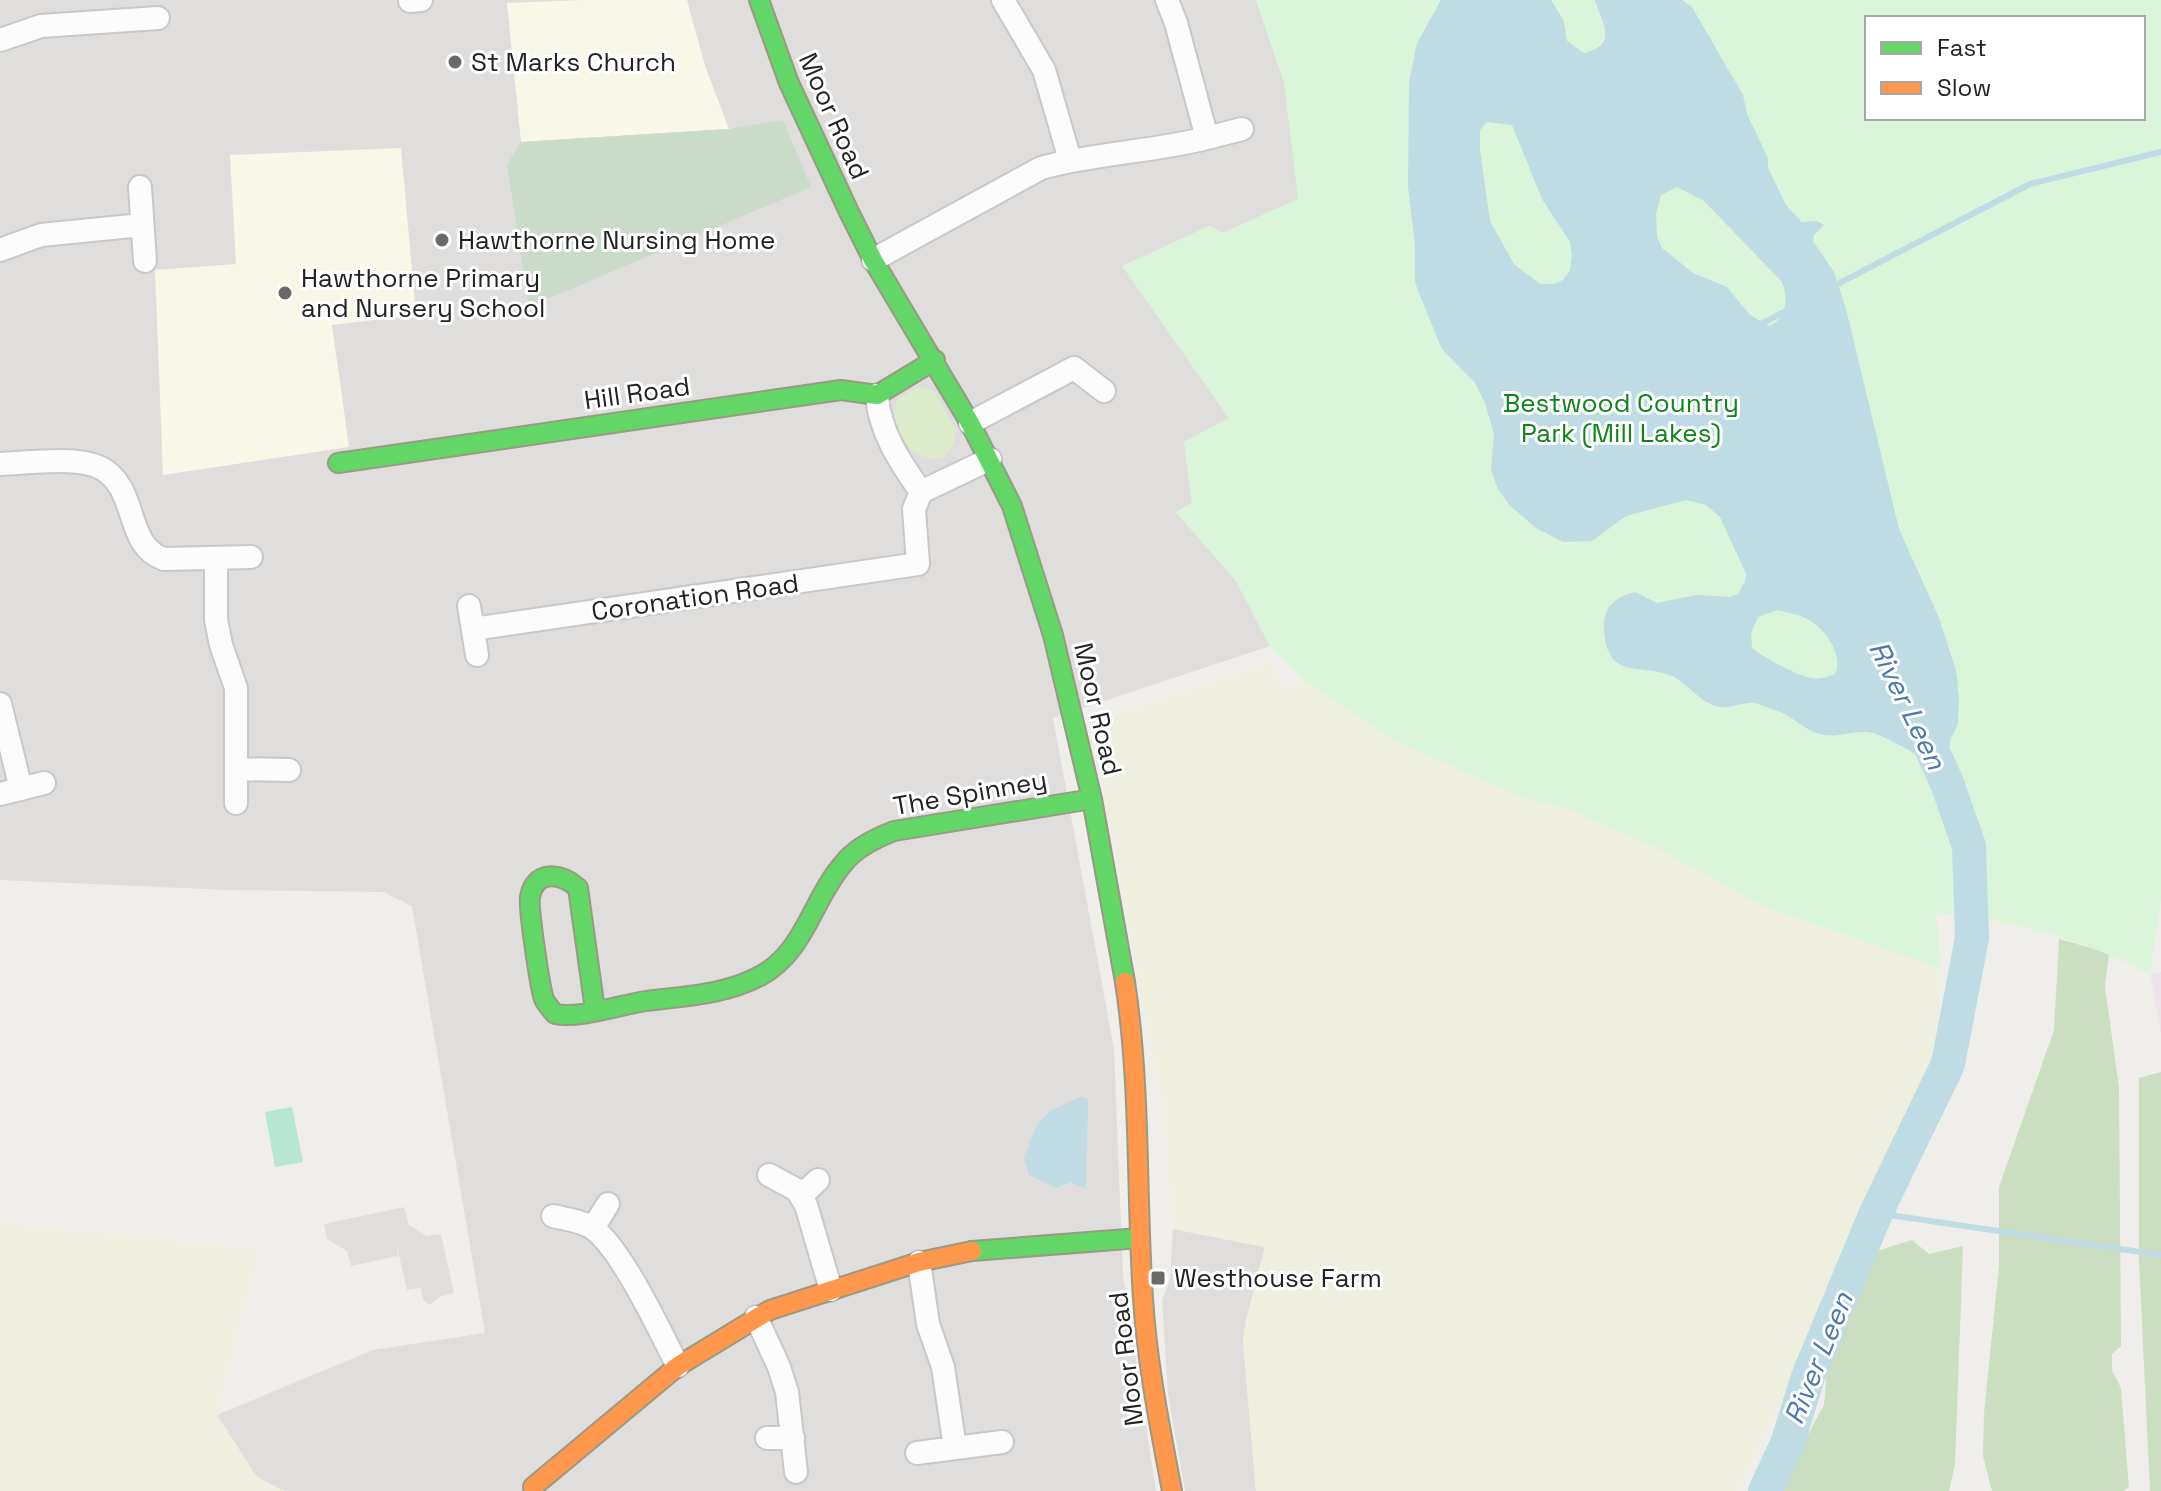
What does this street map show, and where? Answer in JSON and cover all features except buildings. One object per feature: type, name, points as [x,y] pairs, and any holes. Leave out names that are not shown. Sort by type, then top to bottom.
[{"type":"street","points":[[410,1],[421,0]]},
{"type":"street","name":"Moor Road","points":[[759,0],[789,83],[873,260],[935,360],[990,459],[1012,506],[1053,635],[1092,799],[1126,986],[1132,1040],[1143,1300],[1151,1380],[1172,1491]]},
{"type":"street","points":[[1003,0],[1044,70],[1070,160]]},
{"type":"street","points":[[1172,1],[1207,138]]},
{"type":"street","points":[[0,40],[30,28],[158,18]]},
{"type":"street","points":[[119,21],[121,44]]},
{"type":"street","points":[[873,260],[1041,168],[1070,160],[1179,145],[1242,129]]},
{"type":"street","points":[[140,187],[145,261]]},
{"type":"street","points":[[0,250],[41,235],[142,225]]},
{"type":"street","points":[[935,360],[877,395],[878,415],[902,465],[921,492],[990,459]]},
{"type":"street","points":[[970,423],[1074,368],[1104,391]]},
{"type":"street","name":"Hill Road","points":[[338,463],[841,390],[877,395]]},
{"type":"street","points":[[0,464],[77,462],[99,467],[116,480],[127,496],[138,535],[153,556],[164,559],[251,557]]},
{"type":"street","name":"Coronation Road","points":[[473,629],[927,563],[914,509],[921,492]]},
{"type":"street","points":[[216,558],[216,620],[236,688],[236,803]]},
{"type":"street","points":[[469,606],[477,655]]},
{"type":"street","points":[[0,704],[11,791],[44,783]]},
{"type":"street","points":[[236,769],[289,770]]},
{"type":"street","name":"The Spinney","points":[[595,1010],[578,888],[568,878],[546,876],[531,890],[529,901],[544,1000],[555,1014],[565,1016],[730,989],[762,975],[793,949],[843,863],[873,839],[894,831],[1092,799]]},
{"type":"street","points":[[769,1175],[797,1190],[806,1205],[831,1290]]},
{"type":"street","points":[[801,1196],[818,1180]]},
{"type":"street","points":[[593,1228],[608,1204]]},
{"type":"street","points":[[553,1216],[593,1228],[611,1247],[647,1306],[678,1366]]},
{"type":"street","points":[[533,1487],[678,1366],[770,1310],[919,1262],[984,1248],[1140,1238]]},
{"type":"street","points":[[919,1262],[928,1324],[943,1367],[955,1448]]},
{"type":"street","points":[[756,1317],[787,1392],[796,1472]]},
{"type":"street","points":[[767,1438],[793,1438]]},
{"type":"street","points":[[917,1453],[1002,1442]]},
{"type":"shaded area","points":[[0,0],[1256,0],[1284,82],[1298,199],[1223,233],[1209,226],[1123,266],[1229,418],[1184,442],[1192,503],[1176,512],[1236,581],[1270,646],[1053,718],[1114,1049],[1123,1274],[1156,1491],[282,1491],[257,1478],[217,1415],[373,1350],[485,1333],[412,906],[383,892],[229,890],[0,880]]},
{"type":"shaded area","points":[[687,0],[705,66],[729,129],[521,142],[507,3]]},
{"type":"shaded area","points":[[199,10],[202,52],[150,56],[149,33],[160,32],[159,13]]},
{"type":"shaded area","name":"Hawthorne Primary and Nursery School","points":[[401,148],[416,315],[332,325],[349,447],[163,475],[155,270],[236,264],[230,155]]},
{"type":"shaded area","points":[[2161,972],[2161,1035],[2150,974]]},
{"type":"shaded area","points":[[404,1207],[409,1225],[427,1236],[441,1234],[454,1293],[439,1297],[430,1305],[423,1300],[421,1288],[407,1290],[396,1242],[398,1256],[351,1266],[347,1251],[327,1239],[324,1224]]},
{"type":"shaded area","points":[[1173,1229],[1265,1247],[1243,1341],[1256,1491],[1185,1491],[1168,1394],[1162,1300],[1170,1280]]},
{"type":"green space","name":"Bestwood Country Park (Mill Lakes)","points":[[1256,0],[2161,0],[2161,899],[2150,974],[2046,933],[1963,915],[1936,913],[1941,968],[1767,908],[1659,849],[1571,810],[1520,797],[1396,741],[1303,680],[1270,646],[1236,581],[1176,512],[1192,503],[1184,442],[1229,418],[1122,266],[1210,226],[1223,233],[1298,199],[1284,82]]},
{"type":"green space","points":[[783,120],[811,187],[529,307],[507,165],[521,142],[729,129]]},
{"type":"green space","points":[[919,387],[934,391],[956,430],[951,448],[942,457],[930,458],[918,454],[906,444],[898,431],[895,416],[898,399]]},
{"type":"green space","points":[[1268,663],[1285,689],[1303,680],[1396,741],[1470,776],[1520,797],[1571,810],[1659,849],[1767,908],[1941,968],[1938,1060],[1738,1491],[1256,1491],[1243,1341],[1265,1247],[1173,1229],[1165,1118],[1094,736],[1102,720]]},
{"type":"green space","points":[[2059,939],[2109,953],[2105,987],[2119,1087],[2121,1346],[2112,1354],[2112,1371],[2121,1388],[2129,1487],[2124,1491],[1992,1491],[1983,1456],[1984,1413],[1999,1266],[1999,1187],[2054,1030]]},
{"type":"green space","points":[[2161,1072],[2161,1491],[2150,1491],[2139,1261],[2139,1078]]},
{"type":"green space","points":[[292,1107],[303,1162],[275,1167],[265,1112]]},
{"type":"green space","points":[[0,1223],[259,1250],[217,1415],[257,1477],[285,1491],[0,1491]]},
{"type":"green space","points":[[1912,1240],[1929,1254],[1963,1246],[1955,1465],[1949,1491],[1777,1491],[1824,1405],[1836,1263],[1857,1286],[1877,1251]]},
{"type":"water","points":[[1441,0],[1551,0],[1564,21],[1567,41],[1584,53],[1601,45],[1605,39],[1604,25],[1595,0],[1682,0],[1692,7],[1743,95],[1747,114],[1768,158],[1768,168],[1786,205],[1802,222],[1817,221],[1824,225],[1814,235],[1813,241],[1834,272],[1846,309],[1899,529],[1939,618],[1956,670],[1958,724],[1951,738],[1947,760],[1930,766],[1910,751],[1873,733],[1819,734],[1783,714],[1754,703],[1715,706],[1676,678],[1630,668],[1612,658],[1607,647],[1604,622],[1608,609],[1616,600],[1635,592],[1657,603],[1696,595],[1730,597],[1738,594],[1746,574],[1720,517],[1706,505],[1686,500],[1626,516],[1592,541],[1563,542],[1536,528],[1509,505],[1497,487],[1491,469],[1494,434],[1485,403],[1475,383],[1442,349],[1415,281],[1415,245],[1408,187],[1409,82],[1417,43]],"holes":[[[1487,122],[1512,125],[1542,199],[1570,242],[1570,271],[1563,280],[1540,284],[1514,264],[1490,221],[1480,150],[1480,130]],[[1677,187],[1704,201],[1782,282],[1784,308],[1775,323],[1769,326],[1750,315],[1727,287],[1693,273],[1662,248],[1657,237],[1656,214],[1661,195]],[[1778,610],[1801,616],[1815,624],[1827,636],[1835,651],[1835,674],[1810,678],[1757,652],[1752,648],[1751,633],[1758,617]]]},
{"type":"water","points":[[1080,1097],[1088,1099],[1086,1189],[1071,1182],[1056,1188],[1029,1175],[1024,1157],[1037,1125],[1050,1111]]},
{"type":"waterway","points":[[1830,288],[2030,184],[2161,152]]},
{"type":"waterway","points":[[1759,325],[1788,310]]},
{"type":"waterway","name":"River Leen","points":[[1765,1491],[1787,1444],[1808,1377],[1876,1213],[1948,1064],[1972,938],[1969,846],[1947,783],[1919,722]]},
{"type":"waterway","points":[[1876,1213],[2161,1255]]},
{"type":"traffic: fast","points":[[759,0],[789,83],[849,212],[873,260],[970,423],[1012,506],[1053,635],[1092,799],[1125,982]]},
{"type":"traffic: fast","points":[[338,463],[841,390],[877,395],[935,360]]},
{"type":"traffic: fast","points":[[595,1010],[578,888],[564,879],[543,878],[533,888],[530,904],[544,999],[555,1014],[587,1013],[719,991],[760,976],[775,966],[798,940],[832,878],[848,858],[866,844],[894,831],[1092,799]]},
{"type":"traffic: fast","points":[[972,1251],[1140,1238]]},
{"type":"traffic: slow","points":[[1125,982],[1134,1061],[1145,1323],[1154,1395],[1172,1491]]},
{"type":"traffic: slow","points":[[533,1487],[678,1366],[770,1310],[919,1262],[972,1251]]},
{"type":"place","name":"St Marks Church","points":[[455,62]]},
{"type":"place","name":"Hawthorne Nursing Home","points":[[442,240]]},
{"type":"place","name":"Hawthorne Primary and Nursery School","points":[[285,293]]},
{"type":"place","name":"Westhouse Farm","points":[[1158,1278]]}]
